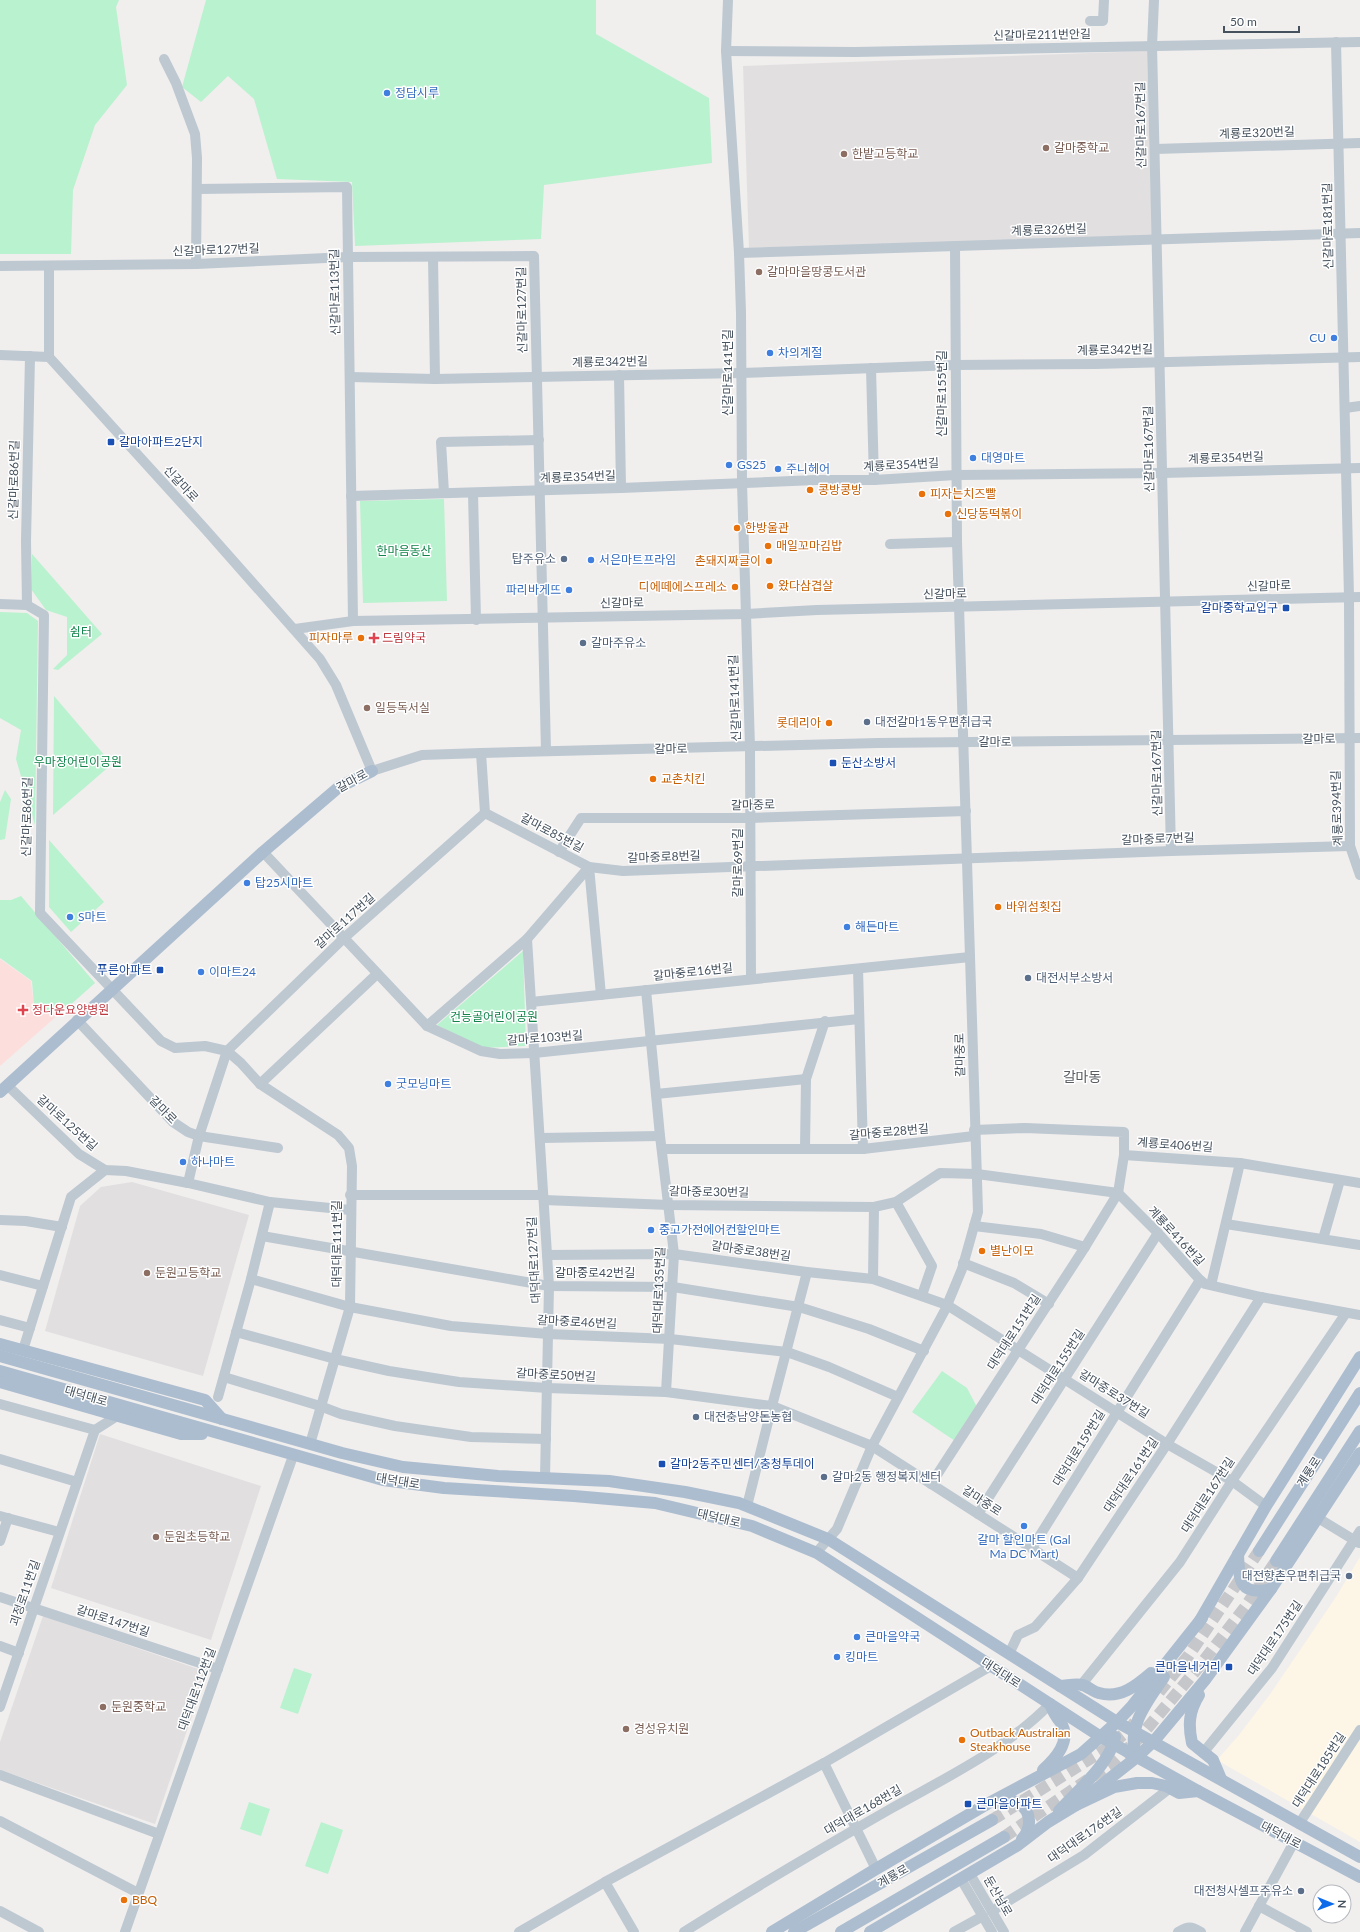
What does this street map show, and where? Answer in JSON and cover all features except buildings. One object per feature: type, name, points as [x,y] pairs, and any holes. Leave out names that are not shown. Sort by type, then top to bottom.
[{"type":"main road","name":"갈마로","points":[[4,1089],[77,1020],[264,852],[339,787],[372,771]]},
{"type":"main road","points":[[0,1344],[205,1400],[222,1419]]},
{"type":"main road","name":"대덕대로","points":[[0,1356],[310,1444],[403,1467],[498,1476],[609,1480],[685,1492],[747,1506],[828,1539],[1117,1722],[1360,1857]]},
{"type":"main road","points":[[1137,1757],[1133,1746],[1133,1731],[1146,1702],[1173,1664],[1202,1618],[1266,1506],[1360,1357]]},
{"type":"main road","name":"대덕대로","points":[[0,1371],[293,1456],[383,1480],[444,1488],[655,1503],[752,1526],[816,1553],[1102,1737],[1198,1791],[1360,1877]]},
{"type":"main road","points":[[99,1384],[139,1381]]},
{"type":"main road","points":[[0,1382],[181,1434],[216,1434]]},
{"type":"main road","name":"계룡로","points":[[1259,1551],[1360,1393]]},
{"type":"main road","name":"계룡로","points":[[1276,1561],[1360,1431]]},
{"type":"main road","points":[[1076,1805],[1154,1742],[1205,1680],[1271,1589],[1360,1453]]},
{"type":"main road","points":[[1238,1553],[1239,1577],[1246,1588],[1253,1592],[1271,1589]]},
{"type":"main road","points":[[772,1932],[876,1868],[987,1804],[1081,1754],[1102,1737],[1117,1722],[1171,1658],[1202,1618]]},
{"type":"main road","points":[[1060,1686],[1082,1684],[1111,1696],[1122,1694],[1137,1685],[1171,1658]]},
{"type":"main road","points":[[1205,1680],[1203,1690],[1192,1706],[1190,1719],[1192,1743],[1213,1760],[1221,1779]]},
{"type":"main road","points":[[1035,1779],[1059,1754],[1063,1743],[1064,1734],[1061,1724],[1055,1717],[1050,1704]]},
{"type":"main road","points":[[1048,1822],[1096,1771],[1114,1744],[1117,1722]]},
{"type":"main road","points":[[870,1932],[1018,1845],[1048,1822],[1076,1805],[1114,1787],[1130,1784],[1152,1783],[1170,1788],[1179,1793],[1198,1791]]},
{"type":"main road","points":[[987,1804],[1008,1801],[1018,1803],[1028,1812],[1030,1823],[1027,1833],[1018,1845]]},
{"type":"main road","name":"계룡로","points":[[794,1932],[992,1820]]},
{"type":"main road","name":"계룡로","points":[[840,1932],[1004,1837]]},
{"type":"street","name":"신갈마로141번길","points":[[728,0],[726,51],[739,253],[742,483],[750,747]]},
{"type":"street","points":[[1090,21],[1103,21],[1104,0]]},
{"type":"street","name":"신갈마로167번길","points":[[1154,0],[1152,46],[1171,851]]},
{"type":"street","name":"신갈마로181번길","points":[[1336,42],[1349,597]]},
{"type":"street","name":"신갈마로211번안길","points":[[726,51],[863,52],[1360,42]]},
{"type":"street","points":[[164,59],[176,83],[195,134],[197,158],[196,264]]},
{"type":"street","name":"계룡로320번길","points":[[1155,150],[1360,143]]},
{"type":"street","name":"신갈마로113번길","points":[[197,189],[347,187],[353,621]]},
{"type":"street","name":"계룡로326번길","points":[[739,253],[1360,233]]},
{"type":"street","name":"신갈마로155번길","points":[[955,246],[956,475],[959,606]]},
{"type":"street","name":"신갈마로127번길","points":[[0,266],[49,267],[196,264],[348,257],[534,256],[543,618]]},
{"type":"street","points":[[433,257],[435,379]]},
{"type":"street","points":[[0,355],[49,357],[49,267]]},
{"type":"street","name":"신갈마로86번길","points":[[30,356],[26,541],[27,605],[44,615],[40,913],[113,989]]},
{"type":"street","name":"신갈마로","points":[[49,357],[295,629],[320,660],[336,685],[372,771]]},
{"type":"street","name":"계룡로342번길","points":[[350,377],[435,379],[741,373],[955,365],[1360,357]]},
{"type":"street","points":[[871,368],[874,480]]},
{"type":"street","points":[[619,375],[621,488]]},
{"type":"street","points":[[1345,408],[1360,406]]},
{"type":"street","points":[[444,493],[441,442],[539,440]]},
{"type":"street","name":"계룡로354번길","points":[[351,496],[874,480],[956,475],[1162,473],[1360,468]]},
{"type":"street","points":[[473,493],[476,620]]},
{"type":"street","points":[[890,544],[957,542]]},
{"type":"street","points":[[1349,597],[1349,739]]},
{"type":"street","name":"신갈마로","points":[[295,629],[353,621],[746,614],[818,610],[959,606],[1360,597]]},
{"type":"street","points":[[0,604],[27,605]]},
{"type":"street","name":"갈마중로","points":[[816,1553],[836,1529],[872,1446],[924,1351],[947,1305],[963,1263],[978,1212],[974,1133],[968,858],[959,606]]},
{"type":"street","points":[[543,618],[546,751]]},
{"type":"street","name":"갈마로","points":[[372,771],[422,755],[480,753],[963,742],[1360,738]]},
{"type":"street","name":"계룡로394번길","points":[[1349,739],[1350,846],[1360,875]]},
{"type":"street","name":"갈마로69번길","points":[[750,747],[751,979]]},
{"type":"street","points":[[480,753],[485,813]]},
{"type":"street","name":"갈마중로","points":[[560,852],[581,818],[750,818],[966,811]]},
{"type":"street","name":"갈마로85번길","points":[[485,813],[588,867],[601,995]]},
{"type":"street","name":"갈마로117번길","points":[[188,1183],[199,1136],[227,1051],[344,938],[485,813]]},
{"type":"street","name":"갈마중로7번길","points":[[968,858],[1350,846]]},
{"type":"street","name":"갈마로103번길","points":[[264,852],[427,1026],[481,1050],[500,1054],[534,1053],[825,1021],[859,1019]]},
{"type":"street","name":"갈마중로8번길","points":[[588,867],[623,871],[968,858]]},
{"type":"street","points":[[427,1026],[527,939],[588,867]]},
{"type":"street","name":"대덕대로127번길","points":[[527,939],[549,1286],[545,1478]]},
{"type":"street","name":"갈마중로16번길","points":[[531,1002],[970,957]]},
{"type":"street","points":[[858,968],[863,1149]]},
{"type":"street","points":[[260,1084],[377,974]]},
{"type":"street","points":[[113,989],[161,1041],[175,1048],[205,1046],[227,1051]]},
{"type":"street","name":"대덕대로135번길","points":[[646,990],[660,1136],[663,1149],[674,1254],[666,1392]]},
{"type":"street","name":"갈마로","points":[[77,1020],[173,1122],[188,1132],[199,1136],[278,1148]]},
{"type":"street","points":[[805,1149],[806,1079],[825,1021]]},
{"type":"street","name":"대덕대로111번길","points":[[227,1051],[242,1063],[260,1084],[338,1135],[349,1148],[352,1166],[350,1195],[350,1307],[310,1444]]},
{"type":"street","points":[[656,1094],[806,1079]]},
{"type":"street","name":"갈마로125번길","points":[[4,1089],[79,1154],[105,1170],[126,1171],[188,1183],[270,1202],[350,1210]]},
{"type":"street","points":[[974,1133],[1025,1128],[1124,1132],[1124,1155]]},
{"type":"street","name":"갈마중로28번길","points":[[663,1149],[863,1149],[974,1133]]},
{"type":"street","points":[[540,1138],[660,1136]]},
{"type":"street","name":"계룡로406번길","points":[[1118,1193],[1124,1155],[1240,1164],[1360,1184]]},
{"type":"street","points":[[1211,1285],[1240,1164]]},
{"type":"street","points":[[23,1350],[71,1197],[105,1170]]},
{"type":"street","name":"갈마중로30번길","points":[[350,1195],[544,1197],[669,1205],[874,1207],[896,1202],[940,1173],[977,1174]]},
{"type":"street","points":[[977,1174],[1118,1193]]},
{"type":"street","points":[[1323,1239],[1340,1180]]},
{"type":"street","name":"계룡로416번길","points":[[1118,1193],[1158,1233],[1200,1280],[1211,1285],[1260,1297],[1360,1315]]},
{"type":"street","name":"대덕대로151번길","points":[[931,1484],[1049,1304],[1118,1193]]},
{"type":"street","points":[[218,1397],[251,1279],[270,1202]]},
{"type":"street","points":[[896,1202],[932,1266],[922,1295]]},
{"type":"street","points":[[873,1279],[874,1207]]},
{"type":"street","points":[[0,1220],[26,1220],[62,1227]]},
{"type":"street","points":[[1226,1224],[1360,1245]]},
{"type":"street","points":[[974,1226],[1040,1234],[1085,1247]]},
{"type":"street","name":"대덕대로155번길","points":[[978,1514],[1158,1233]]},
{"type":"street","name":"갈마중로42번길","points":[[262,1236],[350,1250],[549,1286],[673,1287],[799,1307],[869,1329],[924,1351]]},
{"type":"street","name":"갈마중로38번길","points":[[547,1255],[674,1254],[807,1272],[873,1279],[947,1305]]},
{"type":"street","points":[[963,1263],[1014,1283],[1049,1304]]},
{"type":"street","name":"대덕대로","points":[[747,1506],[807,1272]]},
{"type":"street","points":[[0,1276],[43,1286]]},
{"type":"street","name":"갈마중로46번길","points":[[251,1279],[350,1307],[451,1326],[548,1334],[670,1339],[786,1352],[829,1367],[898,1397]]},
{"type":"street","name":"대덕대로159번길","points":[[1032,1548],[1200,1280]]},
{"type":"street","name":"대덕대로161번길","points":[[1009,1654],[1018,1635],[1035,1627],[1078,1578],[1168,1444],[1260,1297]]},
{"type":"street","name":"갈마중로37번길","points":[[947,1305],[1168,1444],[1232,1481],[1266,1506]]},
{"type":"street","name":"대덕대로167번길","points":[[1082,1684],[1180,1562],[1232,1481],[1346,1313]]},
{"type":"street","points":[[0,1320],[30,1328]]},
{"type":"street","name":"갈마중로50번길","points":[[236,1332],[335,1359],[389,1371],[459,1382],[547,1388],[666,1392],[772,1406],[872,1446]]},
{"type":"street","points":[[224,1377],[349,1415],[434,1432],[471,1438],[546,1439]]},
{"type":"street","points":[[0,1404],[95,1430],[117,1416]]},
{"type":"street","name":"괴정로11번길","points":[[1,1701],[19,1653],[95,1430]]},
{"type":"street","name":"갈마중로","points":[[872,1446],[1078,1578]]},
{"type":"street","name":"대덕대로112번길","points":[[125,1932],[293,1456]]},
{"type":"street","points":[[0,1459],[77,1482]]},
{"type":"street","points":[[0,1542],[4,1517],[59,1532]]},
{"type":"street","points":[[1318,1518],[1357,1542]]},
{"type":"street","name":"대덕대로175번길","points":[[1203,1753],[1272,1668],[1357,1542],[1360,1531]]},
{"type":"street","name":"갈마로147번길","points":[[0,1597],[218,1669]]},
{"type":"street","points":[[0,1646],[19,1653]]},
{"type":"street","points":[[519,1932],[605,1882],[824,1763],[991,1666]]},
{"type":"street","name":"대덕대로168번길","points":[[684,1932],[747,1892],[1004,1743],[1032,1722],[1050,1704]]},
{"type":"street","name":"대덕대로185번길","points":[[1299,1824],[1360,1730]]},
{"type":"street","points":[[824,1763],[876,1868]]},
{"type":"street","points":[[0,1775],[159,1834]]},
{"type":"street","name":"대덕대로176번길","points":[[954,1932],[1084,1854],[1170,1788]]},
{"type":"street","points":[[0,1821],[138,1893]]},
{"type":"street","points":[[1245,1932],[1294,1842]]},
{"type":"street","name":"둔산남로","points":[[966,1876],[987,1913],[1004,1932]]},
{"type":"street","points":[[605,1882],[634,1932]]},
{"type":"street","points":[[1259,1906],[1307,1932]]},
{"type":"street","points":[[0,1911],[39,1932]]},
{"type":"street","name":"둔산남로","points":[[987,1913],[992,1932]]},
{"type":"street","points":[[1178,1932],[1187,1927],[1191,1927],[1201,1932]]},
{"type":"shaded area","points":[[1147,51],[1152,236],[749,248],[743,66]]},
{"type":"shaded area","name":"정다운요양병원","points":[[0,959],[31,981],[34,1006],[59,1014],[0,1066]]},
{"type":"shaded area","name":"둔원고등학교","points":[[132,1182],[249,1215],[203,1376],[45,1331],[80,1206],[101,1187]]},
{"type":"shaded area","name":"둔원초등학교","points":[[100,1434],[261,1486],[211,1640],[51,1588]]},
{"type":"shaded area","points":[[1360,1557],[1360,1842],[1217,1760],[1239,1735],[1271,1693],[1336,1597]]},
{"type":"shaded area","name":"둔원중학교","points":[[43,1616],[207,1672],[155,1824],[0,1770],[0,1742]]},
{"type":"green space","points":[[0,0],[119,0],[116,7],[127,85],[95,125],[73,190],[71,254],[0,254]]},
{"type":"green space","points":[[206,0],[596,0],[596,34],[709,98],[712,163],[544,185],[541,239],[355,246],[352,182],[277,179],[254,99],[228,76],[201,102],[182,87]]},
{"type":"green space","name":"한마음동산","points":[[444,499],[447,601],[363,603],[360,501]]},
{"type":"green space","name":"쉼터","points":[[32,554],[102,634],[58,670],[53,669],[67,655],[67,617],[46,610],[31,589]]},
{"type":"green space","points":[[0,612],[27,613],[38,621],[35,825],[16,759],[21,730],[0,718]]},
{"type":"green space","name":"우마장어린이공원","points":[[54,696],[112,764],[53,815]]},
{"type":"green space","points":[[5,790],[11,799],[5,839],[0,840],[0,802]]},
{"type":"green space","points":[[49,840],[104,902],[71,932],[49,907]]},
{"type":"green space","points":[[21,896],[95,983],[60,1014],[34,1006],[32,981],[0,958],[0,900],[11,900]]},
{"type":"green space","name":"건능골어린이공원","points":[[523,951],[526,1046],[482,1048],[437,1025]]},
{"type":"green space","points":[[942,1371],[967,1388],[979,1411],[955,1441],[912,1412]]},
{"type":"green space","points":[[294,1668],[312,1674],[298,1714],[280,1708]]},
{"type":"green space","points":[[249,1802],[270,1809],[261,1836],[240,1829]]},
{"type":"green space","points":[[321,1822],[343,1830],[328,1874],[305,1866]]},
{"type":"tunnel","points":[[1159,1692],[1189,1655],[1259,1551]]},
{"type":"tunnel","points":[[1004,1837],[1115,1761],[1139,1738],[1198,1668],[1246,1606],[1276,1561]]},
{"type":"tunnel","points":[[992,1820],[1104,1750],[1129,1730],[1135,1722]]},
{"type":"place","name":"정담시루","points":[[387,93]]},
{"type":"place","name":"갈마중학교","points":[[1046,148]]},
{"type":"place","name":"한밭고등학교","points":[[844,154]]},
{"type":"place","name":"갈마마을땅콩도서관","points":[[759,272]]},
{"type":"place","name":"CU","points":[[1334,338]]},
{"type":"place","name":"차의계절","points":[[770,353]]},
{"type":"place","name":"갈마아파트2단지","points":[[111,442]]},
{"type":"place","name":"대영마트","points":[[973,458]]},
{"type":"place","name":"GS25","points":[[729,465]]},
{"type":"place","name":"주니헤어","points":[[778,469]]},
{"type":"place","name":"콩방콩방","points":[[810,490]]},
{"type":"place","name":"피자는치즈빨","points":[[922,494]]},
{"type":"place","name":"신당동떡볶이","points":[[948,514]]},
{"type":"place","name":"한방울관","points":[[737,528]]},
{"type":"place","name":"매일꼬마김밥","points":[[768,546]]},
{"type":"place","name":"탑주유소","points":[[564,559]]},
{"type":"place","name":"서은마트프라임","points":[[591,560]]},
{"type":"place","name":"촌돼지짜글이","points":[[769,561]]},
{"type":"place","name":"왔다삼겹살","points":[[770,586]]},
{"type":"place","name":"디에떼에스프레소","points":[[735,587]]},
{"type":"place","name":"파리바게뜨","points":[[569,590]]},
{"type":"place","name":"갈마중학교입구","points":[[1286,608]]},
{"type":"place","name":"피자마루","points":[[361,638]]},
{"type":"place","name":"드림약국","points":[[374,638]]},
{"type":"place","name":"갈마주유소","points":[[583,643]]},
{"type":"place","name":"일등독서실","points":[[367,708]]},
{"type":"place","name":"대전갈마1동우편취급국","points":[[867,722]]},
{"type":"place","name":"롯데리아","points":[[829,723]]},
{"type":"place","name":"둔산소방서","points":[[833,763]]},
{"type":"place","name":"교촌치킨","points":[[653,779]]},
{"type":"place","name":"탑25시마트","points":[[247,883]]},
{"type":"place","name":"바위섬횟집","points":[[998,907]]},
{"type":"place","name":"S마트","points":[[70,917]]},
{"type":"place","name":"해든마트","points":[[847,927]]},
{"type":"place","name":"푸른아파트","points":[[160,970]]},
{"type":"place","name":"이마트24","points":[[201,972]]},
{"type":"place","name":"대전서부소방서","points":[[1028,978]]},
{"type":"place","name":"정다운요양병원","points":[[23,1010]]},
{"type":"place","name":"굿모닝마트","points":[[388,1084]]},
{"type":"place","name":"하나마트","points":[[183,1162]]},
{"type":"place","name":"중고가전에어컨할인마트","points":[[651,1230]]},
{"type":"place","name":"별난이모","points":[[982,1251]]},
{"type":"place","name":"둔원고등학교","points":[[147,1273]]},
{"type":"place","name":"대전충남양돈농협","points":[[696,1417]]},
{"type":"place","name":"갈마2동주민센터/충청투데이","points":[[662,1464]]},
{"type":"place","name":"갈마2동 행정복지센터","points":[[824,1477]]},
{"type":"place","name":"갈마 할인마트 (Gal Ma DC Mart)","points":[[1024,1526]]},
{"type":"place","name":"둔원초등학교","points":[[156,1537]]},
{"type":"place","name":"대전향촌우편취급국","points":[[1349,1576]]},
{"type":"place","name":"큰마을약국","points":[[857,1637]]},
{"type":"place","name":"킹마트","points":[[837,1657]]},
{"type":"place","name":"큰마을네거리","points":[[1229,1667]]},
{"type":"place","name":"둔원중학교","points":[[103,1707]]},
{"type":"place","name":"경성유치원","points":[[626,1729]]},
{"type":"place","name":"Outback Australian Steakhouse","points":[[962,1740]]},
{"type":"place","name":"큰마을아파트","points":[[968,1804]]},
{"type":"place","name":"대전청사셀프주유소","points":[[1301,1891]]},
{"type":"place","name":"BBQ","points":[[124,1900]]},
{"type":"district","name":"갈마동","points":[[1082,1077]]}]
